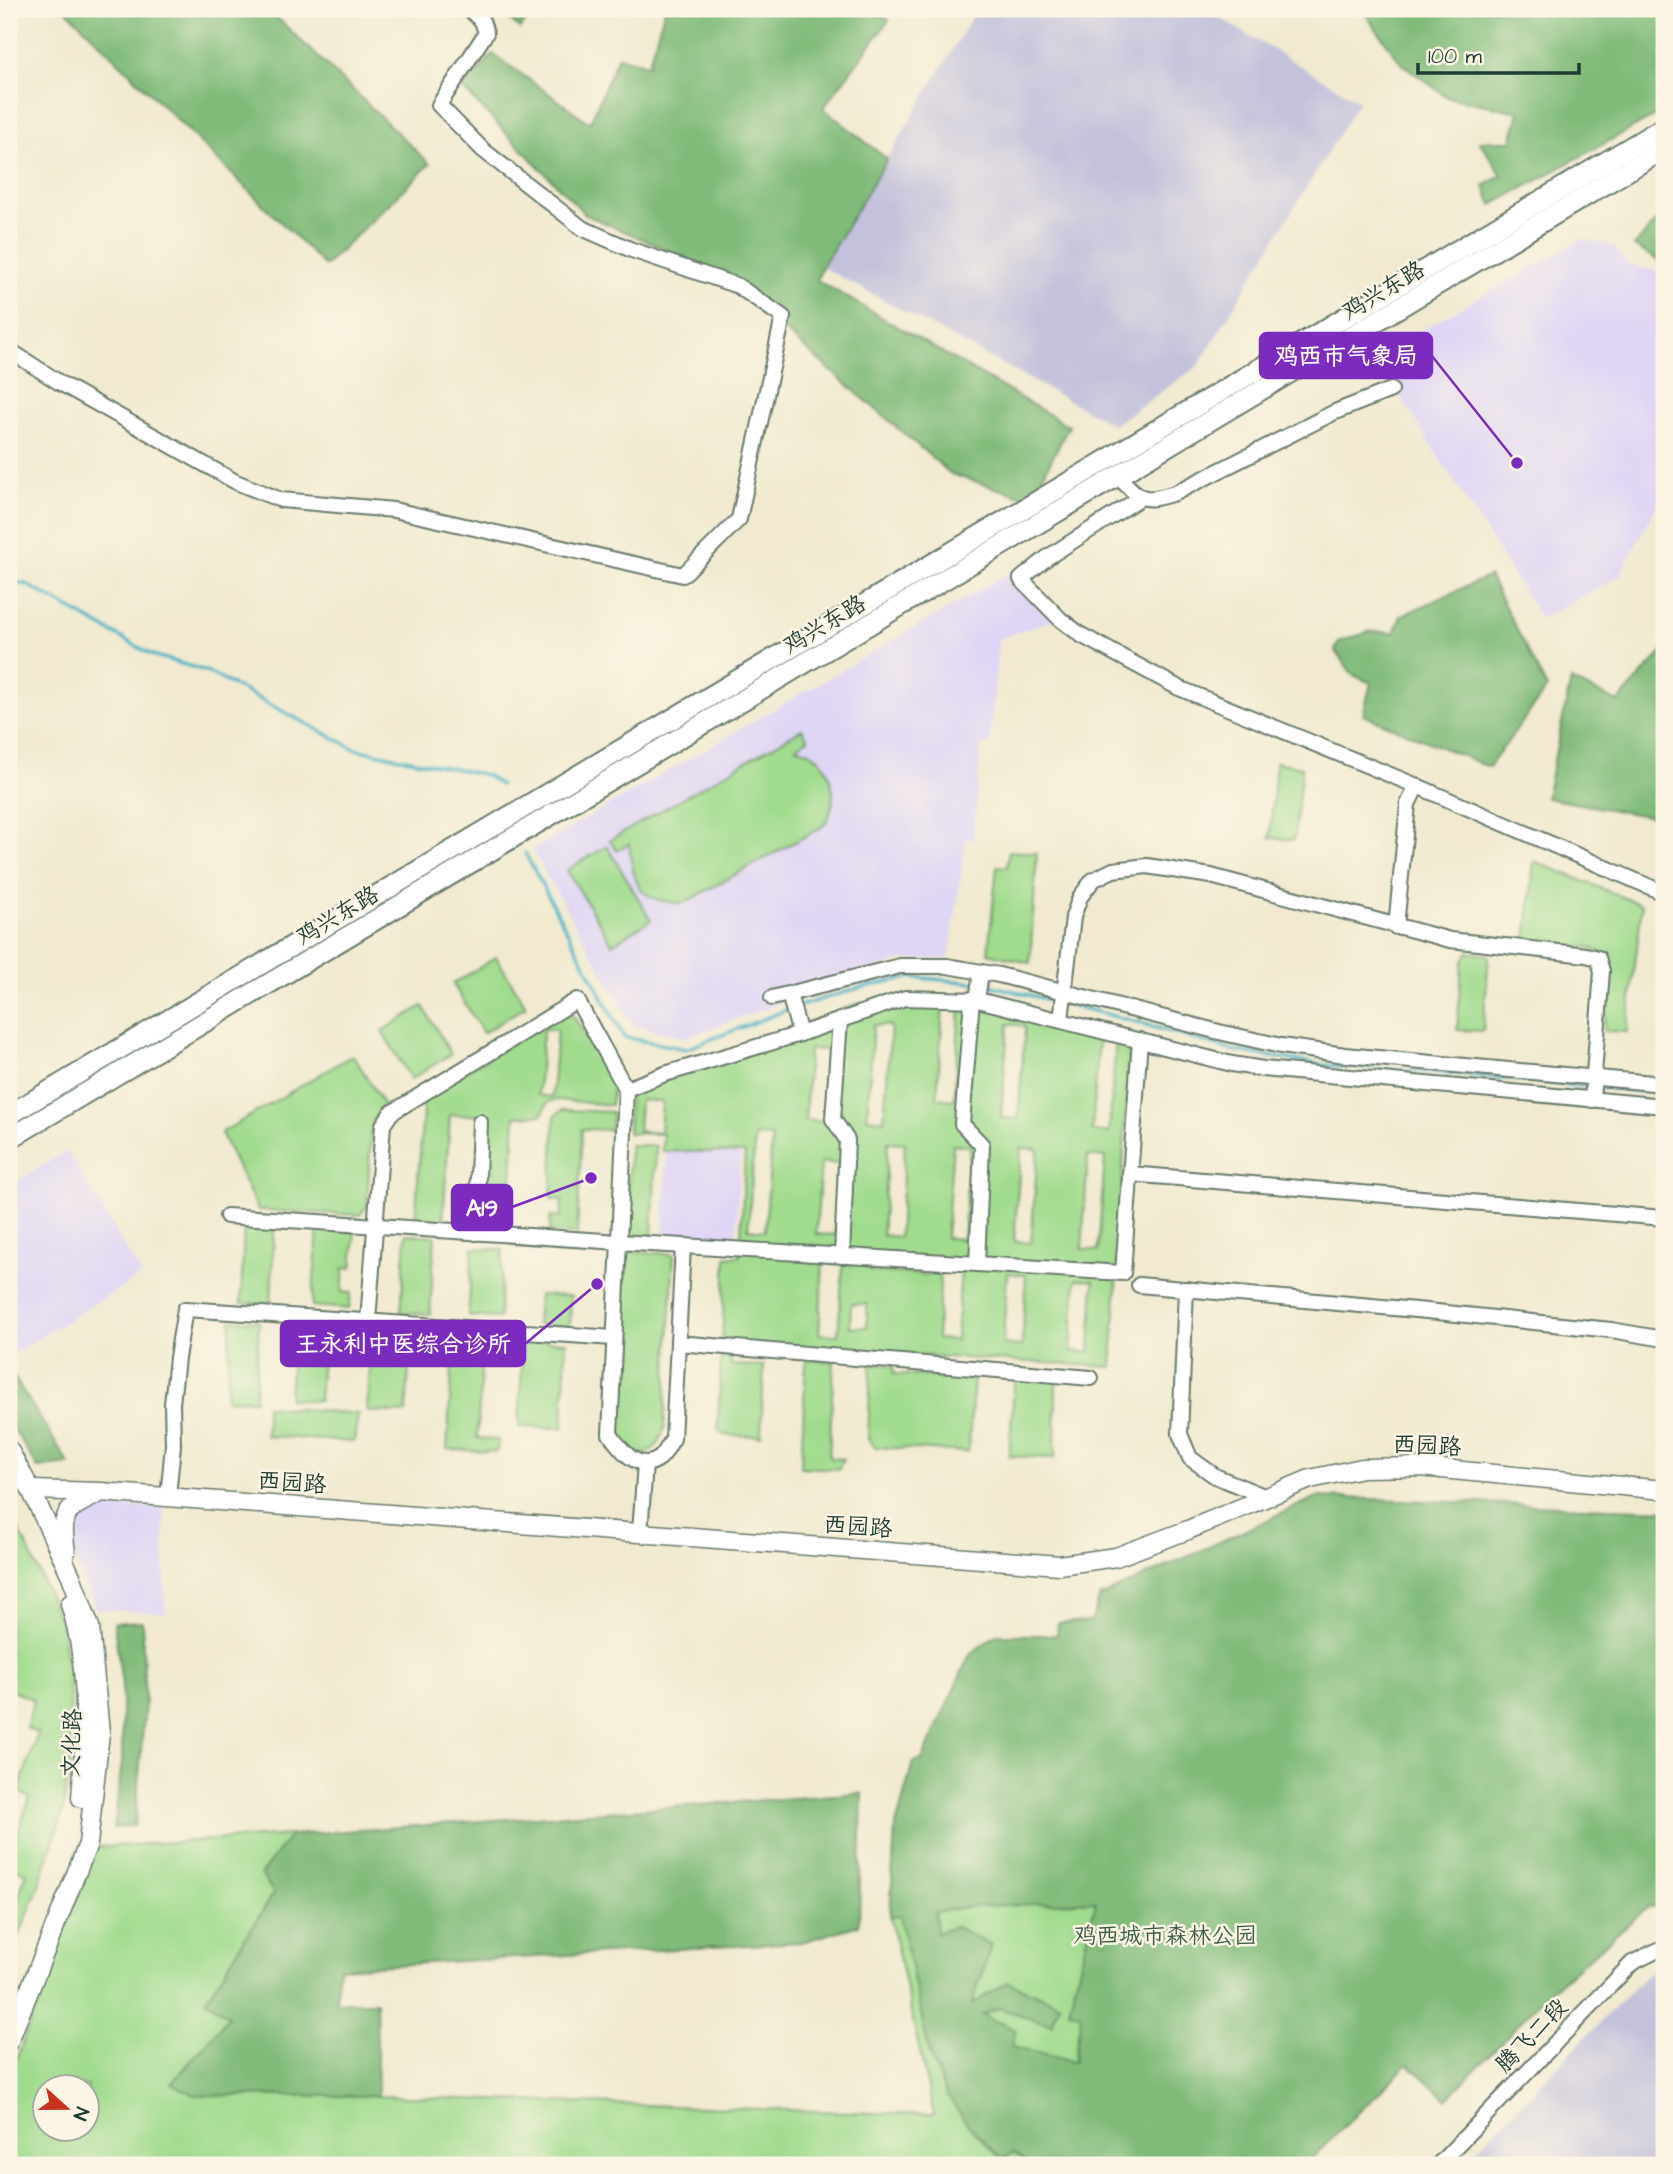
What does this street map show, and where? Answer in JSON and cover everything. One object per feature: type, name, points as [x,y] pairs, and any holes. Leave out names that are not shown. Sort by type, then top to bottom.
[{"type":"highway","name":"鸡兴东路","points":[[9,1115],[1664,127]]},
{"type":"highway","name":"鸡兴东路","points":[[9,1139],[1664,149]]},
{"type":"main road","name":"文化路","points":[[9,1450],[62,1582],[78,1630],[86,1728],[76,1844],[9,2013]]},
{"type":"main road","name":"西园路","points":[[25,1492],[101,1492],[1059,1565],[1116,1557],[1188,1531],[1310,1479],[1362,1468],[1409,1467],[1664,1490]]},
{"type":"main road","name":"文化路","points":[[9,1475],[25,1492],[71,1576],[90,1627],[100,1733],[88,1844],[9,2041]]},
{"type":"main road","points":[[71,1576],[62,1526],[72,1506],[101,1492]]},
{"type":"street","points":[[9,350],[60,383],[236,482],[281,500],[394,510],[683,575],[739,519],[783,317],[738,286],[632,250],[582,228],[483,150],[439,105],[486,33],[482,21],[469,9]]},
{"type":"street","points":[[1118,477],[1140,498],[1154,500],[1175,494],[1335,412],[1391,390]]},
{"type":"street","points":[[1140,498],[1048,557],[1021,579],[1060,619],[1081,635],[1179,688],[1417,786],[1664,893]]},
{"type":"street","points":[[1396,927],[1408,804],[1417,786]]},
{"type":"street","points":[[1061,1020],[1073,917],[1080,897],[1093,880],[1112,870],[1147,866],[1211,876],[1450,940],[1598,958],[1602,971],[1592,1100]]},
{"type":"street","points":[[626,1089],[665,1074],[800,1034],[905,998],[974,1000],[1263,1069],[1662,1106],[1663,1083],[1345,1055],[1280,1046],[1065,992],[947,966],[900,966],[772,999]]},
{"type":"street","points":[[977,1264],[982,1145],[962,1124],[974,1000],[981,972]]},
{"type":"street","points":[[789,994],[800,1034]]},
{"type":"street","points":[[368,1321],[383,1125],[391,1113],[577,1000],[626,1089],[610,1434],[622,1452],[645,1463],[660,1458],[673,1438],[683,1246]]},
{"type":"street","points":[[840,1020],[833,1119],[847,1140],[842,1256]]},
{"type":"street","points":[[227,1216],[1123,1273],[1140,1040]]},
{"type":"street","points":[[476,1233],[480,1122]]},
{"type":"street","points":[[1130,1174],[1664,1218]]},
{"type":"street","points":[[1139,1285],[1427,1311],[1611,1330],[1664,1339]]},
{"type":"street","points":[[1186,1289],[1180,1434],[1191,1458],[1215,1476],[1266,1497]]},
{"type":"street","points":[[168,1497],[173,1446],[172,1404],[185,1309],[614,1338]]},
{"type":"street","points":[[678,1343],[1091,1378]]},
{"type":"street","points":[[640,1533],[645,1463]]},
{"type":"street","name":"腾飞二段","points":[[1438,2165],[1632,1963],[1664,1947]]},
{"type":"shaded area","points":[[977,9],[1205,9],[1359,101],[1198,366],[1114,425],[822,267]]},
{"type":"shaded area","points":[[1583,239],[1615,247],[1627,265],[1664,272],[1664,492],[1619,576],[1541,619],[1375,356]]},
{"type":"shaded area","points":[[1018,568],[1055,619],[998,639],[990,744],[981,744],[973,840],[966,839],[949,959],[901,960],[684,1038],[633,1024],[532,850]]},
{"type":"shaded area","points":[[667,1150],[740,1154],[736,1241],[663,1237]]},
{"type":"shaded area","points":[[67,1151],[142,1275],[9,1356],[9,1186]]},
{"type":"shaded area","points":[[81,1505],[164,1508],[165,1613],[96,1609],[70,1548],[66,1529]]},
{"type":"shaded area","points":[[1664,1965],[1664,2165],[1462,2165],[1645,1976]]},
{"type":"green space","points":[[65,9],[268,9],[430,164],[325,266]]},
{"type":"green space","points":[[497,9],[534,9],[520,29]]},
{"type":"green space","points":[[665,9],[870,9],[889,20],[823,108],[887,159],[822,267],[817,280],[1069,426],[1031,499],[951,474],[707,267],[586,215],[462,88],[493,54],[590,123],[618,56],[648,65]]},
{"type":"green space","points":[[1365,9],[1664,9],[1664,111],[1492,205],[1484,186],[1502,175],[1479,141],[1511,141],[1519,112],[1447,97],[1401,63],[1364,12]]},
{"type":"green space","points":[[1664,213],[1664,264],[1634,246]]},
{"type":"green space","points":[[1489,576],[1547,688],[1489,767],[1363,715],[1371,683],[1353,675],[1335,650],[1339,642],[1371,631],[1394,633],[1401,616]]},
{"type":"green space","points":[[1664,650],[1664,819],[1546,798],[1571,680],[1618,702]]},
{"type":"green space","points":[[802,729],[808,739],[796,747],[818,758],[831,780],[832,805],[829,817],[822,827],[684,903],[668,902],[647,895],[636,880],[629,844],[617,851],[610,840]]},
{"type":"green space","points":[[1276,762],[1302,767],[1294,840],[1270,838]]},
{"type":"green space","points":[[607,846],[651,920],[612,944],[567,870]]},
{"type":"green space","points":[[1009,851],[1037,853],[1030,963],[988,953],[997,866],[1007,867]]},
{"type":"green space","points":[[1534,861],[1642,905],[1627,1032],[1604,1031],[1609,967],[1603,954],[1591,948],[1526,943]]},
{"type":"green space","points":[[1468,952],[1489,955],[1483,1031],[1457,1030],[1462,963]]},
{"type":"green space","points":[[496,957],[526,1006],[483,1033],[453,984]]},
{"type":"green space","points":[[883,999],[978,1004],[1049,1021],[1048,1029],[1089,1038],[1091,1030],[1130,1041],[1112,1367],[722,1343],[726,1257],[740,1256],[745,1153],[662,1151],[663,1134],[628,1133],[629,1091],[856,1004]],"holes":[[[943,1005],[960,1007],[954,1100],[937,1098]],[[1008,1024],[1025,1026],[1018,1119],[1001,1118]],[[873,1025],[891,1026],[884,1120],[867,1118]],[[1099,1038],[1116,1039],[1109,1133],[1092,1131]],[[809,1049],[828,1050],[823,1122],[805,1120]],[[640,1100],[662,1102],[660,1133],[638,1131]],[[755,1136],[772,1137],[765,1231],[748,1229]],[[888,1142],[905,1143],[899,1237],[882,1235]],[[953,1144],[970,1146],[963,1239],[946,1238]],[[1021,1148],[1038,1149],[1031,1243],[1014,1241]],[[1088,1156],[1105,1157],[1098,1251],[1082,1249]],[[821,1162],[839,1164],[835,1235],[816,1234]],[[869,1258],[930,1261],[930,1275],[870,1271]],[[823,1263],[843,1264],[838,1335],[819,1334]],[[941,1268],[961,1269],[956,1340],[937,1339]],[[1007,1273],[1026,1275],[1022,1346],[1003,1344]],[[1076,1279],[1094,1281],[1090,1352],[1071,1351]],[[851,1304],[867,1304],[867,1327],[850,1327]]]},
{"type":"green space","points":[[423,1006],[451,1054],[411,1079],[382,1031]]},
{"type":"green space","points":[[558,1015],[573,1015],[613,1083],[611,1105],[557,1100],[548,1102],[542,1115],[515,1116],[510,1224],[482,1223],[486,1115],[450,1115],[443,1223],[415,1222],[424,1097]],"holes":[[[543,1029],[557,1030],[552,1097],[538,1095]]]},
{"type":"green space","points":[[353,1055],[385,1107],[374,1120],[371,1131],[367,1206],[360,1215],[258,1210],[221,1133]]},
{"type":"green space","points":[[562,1110],[612,1112],[611,1130],[582,1129],[577,1234],[550,1232],[550,1217],[561,1217],[562,1200],[551,1199],[555,1116]]},
{"type":"green space","points":[[630,1145],[656,1146],[652,1238],[626,1237]]},
{"type":"green space","points":[[244,1227],[274,1228],[271,1304],[241,1303]]},
{"type":"green space","points":[[318,1229],[355,1232],[352,1268],[344,1268],[342,1292],[351,1293],[349,1309],[312,1306]]},
{"type":"green space","points":[[406,1234],[435,1236],[430,1314],[401,1313]]},
{"type":"green space","points":[[473,1248],[503,1250],[499,1318],[468,1316]]},
{"type":"green space","points":[[626,1252],[674,1254],[664,1429],[656,1446],[641,1455],[624,1443],[615,1425]]},
{"type":"green space","points":[[539,1295],[571,1296],[570,1326],[537,1325]]},
{"type":"green space","points":[[231,1320],[259,1321],[255,1400],[226,1399]]},
{"type":"green space","points":[[294,1323],[324,1325],[319,1401],[289,1399]]},
{"type":"green space","points":[[372,1338],[411,1340],[406,1413],[367,1411]]},
{"type":"green space","points":[[454,1338],[483,1340],[477,1438],[498,1440],[497,1452],[447,1449]]},
{"type":"green space","points":[[523,1340],[566,1342],[563,1428],[519,1427]]},
{"type":"green space","points":[[721,1357],[731,1357],[731,1365],[764,1366],[761,1436],[725,1435],[718,1430]]},
{"type":"green space","points":[[806,1360],[834,1361],[829,1458],[843,1459],[839,1469],[801,1467]]},
{"type":"green space","points":[[871,1365],[893,1365],[894,1374],[974,1379],[968,1452],[875,1447],[868,1439]]},
{"type":"green space","points":[[9,1369],[69,1464],[38,1468],[9,1422]]},
{"type":"green space","points":[[1015,1372],[1056,1375],[1055,1458],[1009,1456]]},
{"type":"green space","points":[[266,1406],[358,1414],[354,1442],[266,1436]]},
{"type":"green space","name":"鸡西城市森林公园","points":[[1317,1497],[1664,1510],[1664,1905],[1648,1907],[1549,1992],[1447,2099],[1408,2064],[1305,2165],[1032,2165],[1013,2153],[1002,2159],[967,2124],[947,2096],[930,2056],[900,1916],[890,1917],[895,1830],[913,1762],[922,1760],[970,1654],[996,1635],[1057,1635],[1058,1623],[1091,1621],[1100,1597]],"holes":[[[1096,1901],[1069,2010],[1081,2015],[1074,2062],[1012,2047],[1016,2030],[982,2015],[999,2008],[1052,2025],[1060,2004],[1008,1982],[972,2004],[992,1945],[955,1926],[937,1934],[935,1912],[968,1907]]]},
{"type":"green space","points":[[9,1512],[62,1625],[70,1688],[71,1759],[62,1815],[37,1891],[9,1961],[9,1896],[17,1899],[27,1873],[12,1867],[9,1859],[30,1797],[18,1792],[38,1733],[26,1728],[34,1700],[9,1689]]},
{"type":"green space","name":"鸡西城市森林公园","points":[[1100,1597],[1305,2165],[9,2165],[9,2078],[96,1847],[291,1835],[261,1874],[274,1893],[206,2000],[229,2017],[172,2083],[194,2095],[378,2096],[934,2115],[890,1917],[895,1830],[913,1762],[1047,1737]]},
{"type":"green space","points":[[142,1621],[145,1703],[135,1825],[114,1828],[122,1761],[122,1685],[114,1623]]},
{"type":"green space","points":[[862,1793],[859,1925],[802,1942],[339,1968],[336,2002],[376,2002],[378,2096],[194,2095],[172,2083],[229,2017],[206,2000],[274,1893],[261,1874],[291,1835]]},
{"type":"waterway","points":[[9,582],[26,584],[152,655],[206,671],[355,749],[486,775],[500,785]]},
{"type":"waterway","points":[[525,853],[624,1037],[686,1049],[789,1009]]},
{"type":"waterway","points":[[796,1007],[859,988],[911,977],[977,983]]},
{"type":"waterway","points":[[984,984],[1058,1002]]},
{"type":"waterway","points":[[1066,1004],[1231,1050],[1292,1060],[1332,1066],[1452,1073],[1589,1087]]},
{"type":"waterway","points":[[1596,1087],[1664,1094]]},
{"type":"place","name":"鸡西市气象局","points":[[1517,463]]},
{"type":"place","name":"A19","points":[[591,1178]]},
{"type":"place","name":"王永利中医综合诊所","points":[[597,1284]]}]
